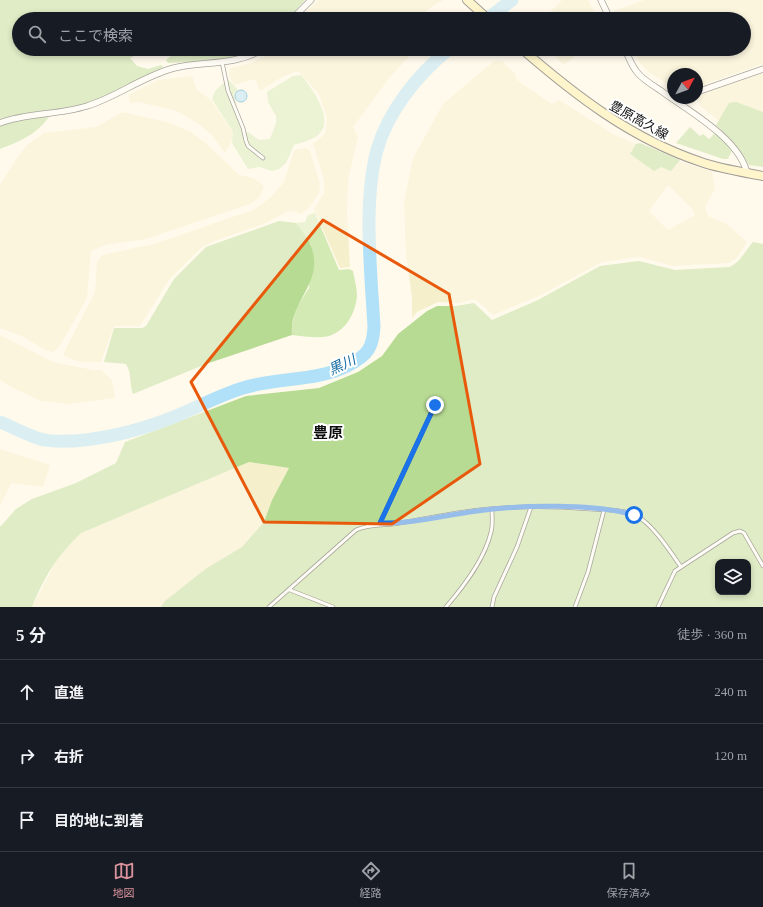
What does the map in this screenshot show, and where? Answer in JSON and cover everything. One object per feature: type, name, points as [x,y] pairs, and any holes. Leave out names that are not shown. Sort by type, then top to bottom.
[{"type":"main road","points":[[467,0],[480,12]]},
{"type":"main road","name":"豊原高久線","points":[[531,56],[589,104],[631,132],[652,143],[700,162],[763,176]]},
{"type":"street","points":[[299,12],[311,0]]},
{"type":"street","points":[[601,0],[607,12]]},
{"type":"street","points":[[0,124],[88,106],[174,68],[222,62],[250,56]]},
{"type":"street","points":[[628,56],[637,72],[667,95]]},
{"type":"street","points":[[703,90],[763,69]]},
{"type":"street","points":[[679,104],[714,129],[734,148],[745,163],[747,173]]},
{"type":"lane","points":[[222,62],[228,91],[243,128],[248,146],[262,158]]},
{"type":"lane","points":[[380,523],[435,405]]},
{"type":"lane","points":[[492,607],[494,597],[517,546],[531,508]]},
{"type":"lane","points":[[269,607],[356,530],[364,526],[380,523],[398,524],[492,510],[531,508],[604,510],[627,513],[642,519],[668,548],[681,566]]},
{"type":"lane","points":[[446,607],[474,570],[487,544],[492,528],[492,510]]},
{"type":"lane","points":[[575,607],[588,572],[604,510]]},
{"type":"lane","points":[[658,607],[673,575],[681,566],[720,540],[740,531],[748,538],[763,566]]},
{"type":"lane","points":[[290,590],[333,607]]},
{"type":"highlighted area","points":[[323,220],[449,294],[480,464],[392,524],[264,522],[191,382]]},
{"type":"shaded area","points":[[318,0],[443,0],[425,12],[306,12]]},
{"type":"shaded area","points":[[562,0],[588,0],[594,12],[550,12]]},
{"type":"shaded area","points":[[644,0],[763,0],[763,64],[703,85],[703,68],[667,68],[667,83],[650,73],[639,62],[636,56],[751,56],[751,12],[614,12]]},
{"type":"shaded area","points":[[265,56],[409,56],[390,77],[353,127],[358,137],[348,180],[347,212],[350,267],[340,268],[314,209],[324,193],[324,180],[313,144],[325,134],[327,119],[319,94],[298,71],[282,77],[260,91],[255,79],[234,85],[229,76],[230,68],[251,63]]},
{"type":"shaded area","points":[[555,56],[575,56],[564,65]]},
{"type":"shaded area","points":[[494,61],[502,61],[515,74],[517,80],[552,104],[559,100],[613,134],[636,144],[630,154],[671,171],[679,161],[712,172],[715,189],[705,207],[708,216],[727,224],[747,242],[736,259],[729,263],[673,266],[640,257],[602,262],[539,296],[493,315],[475,299],[459,303],[438,302],[417,312],[412,318],[412,297],[406,255],[404,202],[413,158],[443,104]],"holes":[[[668,185],[692,209],[695,215],[668,230],[649,211]]]},
{"type":"shaded area","points":[[763,72],[763,112],[729,103],[722,117],[718,120],[700,106],[699,104],[703,104],[703,94]]},
{"type":"shaded area","points":[[192,76],[197,90],[211,100],[233,133],[231,143],[225,153],[211,134],[196,122],[177,111],[139,102],[130,103],[128,95],[159,80]]},
{"type":"shaded area","points":[[122,112],[167,122],[191,132],[207,144],[239,175],[253,178],[264,186],[259,198],[250,204],[146,239],[105,245],[91,251],[87,298],[59,347],[53,352],[45,350],[24,337],[0,328],[0,185],[16,159],[27,145],[44,133],[96,127]]},
{"type":"shaded area","points":[[306,148],[310,151],[320,184],[319,193],[309,208],[301,214],[293,211],[286,212],[266,223],[212,242],[201,248],[169,280],[140,326],[114,326],[101,362],[81,362],[66,357],[63,354],[95,292],[97,262],[102,255],[154,244],[253,210],[271,197],[284,182],[294,150]]},
{"type":"shaded area","points":[[0,335],[53,362],[93,370],[101,370],[112,380],[115,398],[69,404],[41,401],[13,388],[0,380]]},
{"type":"shaded area","points":[[0,449],[50,465],[43,487],[11,483],[0,506]]},
{"type":"shaded area","points":[[249,462],[289,468],[272,500],[264,522],[242,547],[207,568],[161,607],[32,607],[61,552],[80,533]]},
{"type":"green space","points":[[0,0],[305,0],[294,12],[12,12],[12,56],[134,56],[130,58],[137,66],[148,69],[161,65],[163,67],[106,97],[52,112],[42,126],[36,131],[15,143],[0,149]]},
{"type":"green space","points":[[171,56],[243,56],[226,60],[202,62],[168,63],[166,60]]},
{"type":"green space","points":[[301,75],[320,103],[323,111],[324,127],[315,137],[294,145],[286,163],[279,169],[272,171],[260,167],[248,169],[232,143],[233,132],[212,99],[215,91],[228,79],[238,90],[234,94],[236,102],[232,105],[242,132],[248,132],[259,140],[270,139],[276,123],[276,116],[268,102],[267,92],[293,76]]},
{"type":"green space","points":[[736,102],[763,112],[763,167],[749,165],[734,143],[716,125],[729,103]]},
{"type":"green space","points":[[690,127],[700,136],[703,134],[709,139],[715,133],[733,148],[728,159],[723,159],[676,143]]},
{"type":"green space","points":[[640,143],[680,160],[671,171],[661,167],[654,171],[630,154],[636,144]]},
{"type":"green space","points":[[315,213],[339,270],[349,269],[353,271],[357,295],[354,309],[348,322],[337,332],[323,337],[292,335],[292,326],[296,308],[309,288],[311,245],[296,223],[305,222],[308,215]]},
{"type":"green space","points":[[279,221],[296,223],[310,243],[314,259],[314,271],[296,311],[292,335],[206,364],[133,394],[129,371],[126,364],[104,362],[114,328],[142,328],[146,326],[174,279],[206,247]]},
{"type":"green space","points":[[753,242],[763,244],[763,607],[161,607],[165,601],[207,568],[242,547],[264,522],[272,500],[289,468],[249,462],[81,533],[65,550],[46,576],[32,607],[0,607],[0,527],[16,509],[32,499],[76,483],[116,463],[125,442],[246,396],[319,388],[358,372],[382,356],[398,334],[427,311],[437,306],[456,306],[474,303],[492,320],[538,300],[600,266],[639,261],[675,270],[729,267],[739,260]]},
{"type":"water","points":[[241,90],[245,92],[247,96],[245,100],[241,102],[237,100],[235,96],[237,92]]},
{"type":"waterway","name":"黒川","points":[[496,12],[512,0]]},
{"type":"waterway","name":"黒川","points":[[0,422],[34,437],[49,441],[75,441],[101,438],[139,429],[164,421],[243,388],[270,382],[324,374],[349,365],[361,358],[371,345],[374,327],[369,214],[370,192],[377,150],[382,135],[396,107],[415,82],[441,56]]},
{"type":"district","name":"豊原","points":[[328,433]]},
{"type":"route","points":[[435,405],[380,523],[398,524],[478,510],[527,507],[570,507],[604,510],[634,515]]}]
